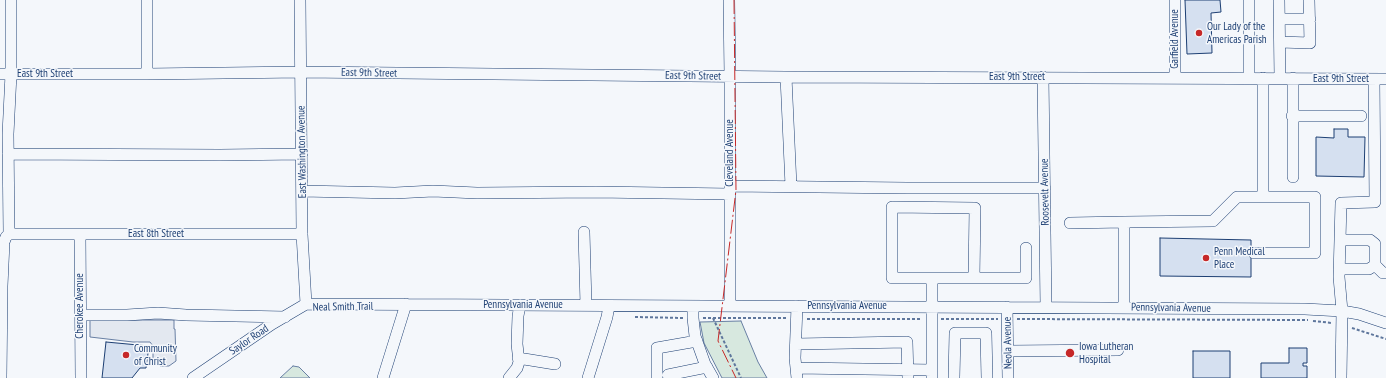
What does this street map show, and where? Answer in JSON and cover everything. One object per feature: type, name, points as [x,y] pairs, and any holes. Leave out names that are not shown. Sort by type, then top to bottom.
[{"type":"street","points":[[1,378],[4,242],[9,234],[4,193],[8,154],[6,74],[11,0]]},
{"type":"street","points":[[147,0],[147,74]]},
{"type":"street","name":"East Washington Avenue","points":[[300,0],[302,234],[306,304]]},
{"type":"street","name":"Cleveland Avenue","points":[[729,0],[730,306]]},
{"type":"street","name":"Garfield Avenue","points":[[1175,0],[1175,78]]},
{"type":"street","points":[[1249,0],[1249,78]]},
{"type":"street","points":[[1280,0],[1280,78]]},
{"type":"street","points":[[1280,42],[1310,43],[1310,0]]},
{"type":"street","points":[[1280,19],[1310,19]]},
{"type":"street","name":"East 9th Street","points":[[6,74],[301,72],[786,77],[1386,79]]},
{"type":"street","points":[[786,77],[791,186]]},
{"type":"street","name":"Roosevelt Avenue","points":[[1043,77],[1046,307]]},
{"type":"street","points":[[1262,78],[1263,197]]},
{"type":"street","points":[[1293,78],[1293,177]]},
{"type":"street","points":[[1341,378],[1342,311],[1339,269],[1341,203],[1375,202],[1374,79]]},
{"type":"street","points":[[1292,116],[1361,116]]},
{"type":"street","points":[[0,144],[8,134]]},
{"type":"street","points":[[8,154],[302,154]]},
{"type":"street","points":[[302,191],[433,191],[477,193],[604,192],[730,190],[791,186],[1045,188]]},
{"type":"street","points":[[1070,223],[1213,220],[1237,197],[1315,197],[1315,253],[1254,253]]},
{"type":"street","points":[[974,278],[974,208],[892,208],[892,278],[932,278],[974,278],[1026,278],[1026,248]]},
{"type":"street","points":[[1124,222],[1124,308]]},
{"type":"street","points":[[584,232],[586,306]]},
{"type":"street","name":"East 8th Street","points":[[9,234],[302,234]]},
{"type":"street","name":"Cherokee Avenue","points":[[80,234],[81,378]]},
{"type":"street","points":[[1340,240],[1370,240],[1375,244],[1375,265],[1383,273],[1386,273]]},
{"type":"street","points":[[1339,269],[1369,269],[1375,265]]},
{"type":"street","points":[[797,306],[797,373],[932,374],[932,278]]},
{"type":"street","name":"Pennsylvania Avenue","points":[[306,304],[1305,309],[1342,311],[1359,314],[1386,323]]},
{"type":"street","name":"Saylor Road","points":[[193,378],[247,340],[306,304]]},
{"type":"street","points":[[383,378],[406,304]]},
{"type":"street","points":[[509,378],[517,368],[519,362],[517,344],[520,305]]},
{"type":"street","points":[[588,378],[609,306]]},
{"type":"street","points":[[694,306],[693,318],[695,336],[713,378]]},
{"type":"street","name":"Neola Avenue","points":[[1007,307],[1008,378]]},
{"type":"street","points":[[80,315],[127,315],[158,313],[285,317]]},
{"type":"street","points":[[954,378],[955,333],[986,333],[987,378]]},
{"type":"street","points":[[697,341],[657,348],[662,376],[707,367]]},
{"type":"street","points":[[796,344],[907,342],[908,374]]},
{"type":"street","points":[[1008,350],[1118,350]]},
{"type":"street","points":[[518,358],[555,364]]},
{"type":"path","points":[[741,378],[713,318],[1311,320],[1342,325],[1386,339]]},
{"type":"shaded area","points":[[90,320],[174,320],[176,361],[169,366],[160,366],[153,358],[153,346],[150,342],[133,342],[90,337]]},
{"type":"shaded area","points":[[741,321],[758,362],[767,378],[722,378],[704,343],[700,322]]},
{"type":"shaded area","points":[[293,366],[299,367],[310,378],[280,378]]},
{"type":"building","name":"Our Lady of the Americas Parish","points":[[1185,0],[1220,0],[1221,12],[1211,13],[1212,53],[1187,54]]},
{"type":"building","points":[[1334,129],[1348,129],[1348,137],[1365,137],[1364,177],[1316,176],[1316,137],[1334,138]]},
{"type":"building","name":"Penn Medical Place","points":[[1160,238],[1251,240],[1251,277],[1160,276]]},
{"type":"building","name":"Community of Christ","points":[[106,342],[149,346],[146,368],[140,368],[132,378],[102,378]]},
{"type":"building","points":[[1289,348],[1307,348],[1307,363],[1303,363],[1303,366],[1307,366],[1307,378],[1261,378],[1261,363],[1289,363]]},
{"type":"building","points":[[1193,351],[1230,351],[1230,378],[1193,378]]},
{"type":"power","points":[[734,0],[736,190],[718,341],[736,378]]},
{"type":"place","name":"Our Lady of the Americas Parish","points":[[1199,33]]},
{"type":"place","name":"Penn Medical Place","points":[[1206,258]]},
{"type":"place","name":"Iowa Lutheran Hospital","points":[[1070,353]]},
{"type":"place","name":"Community of Christ","points":[[126,355]]}]
